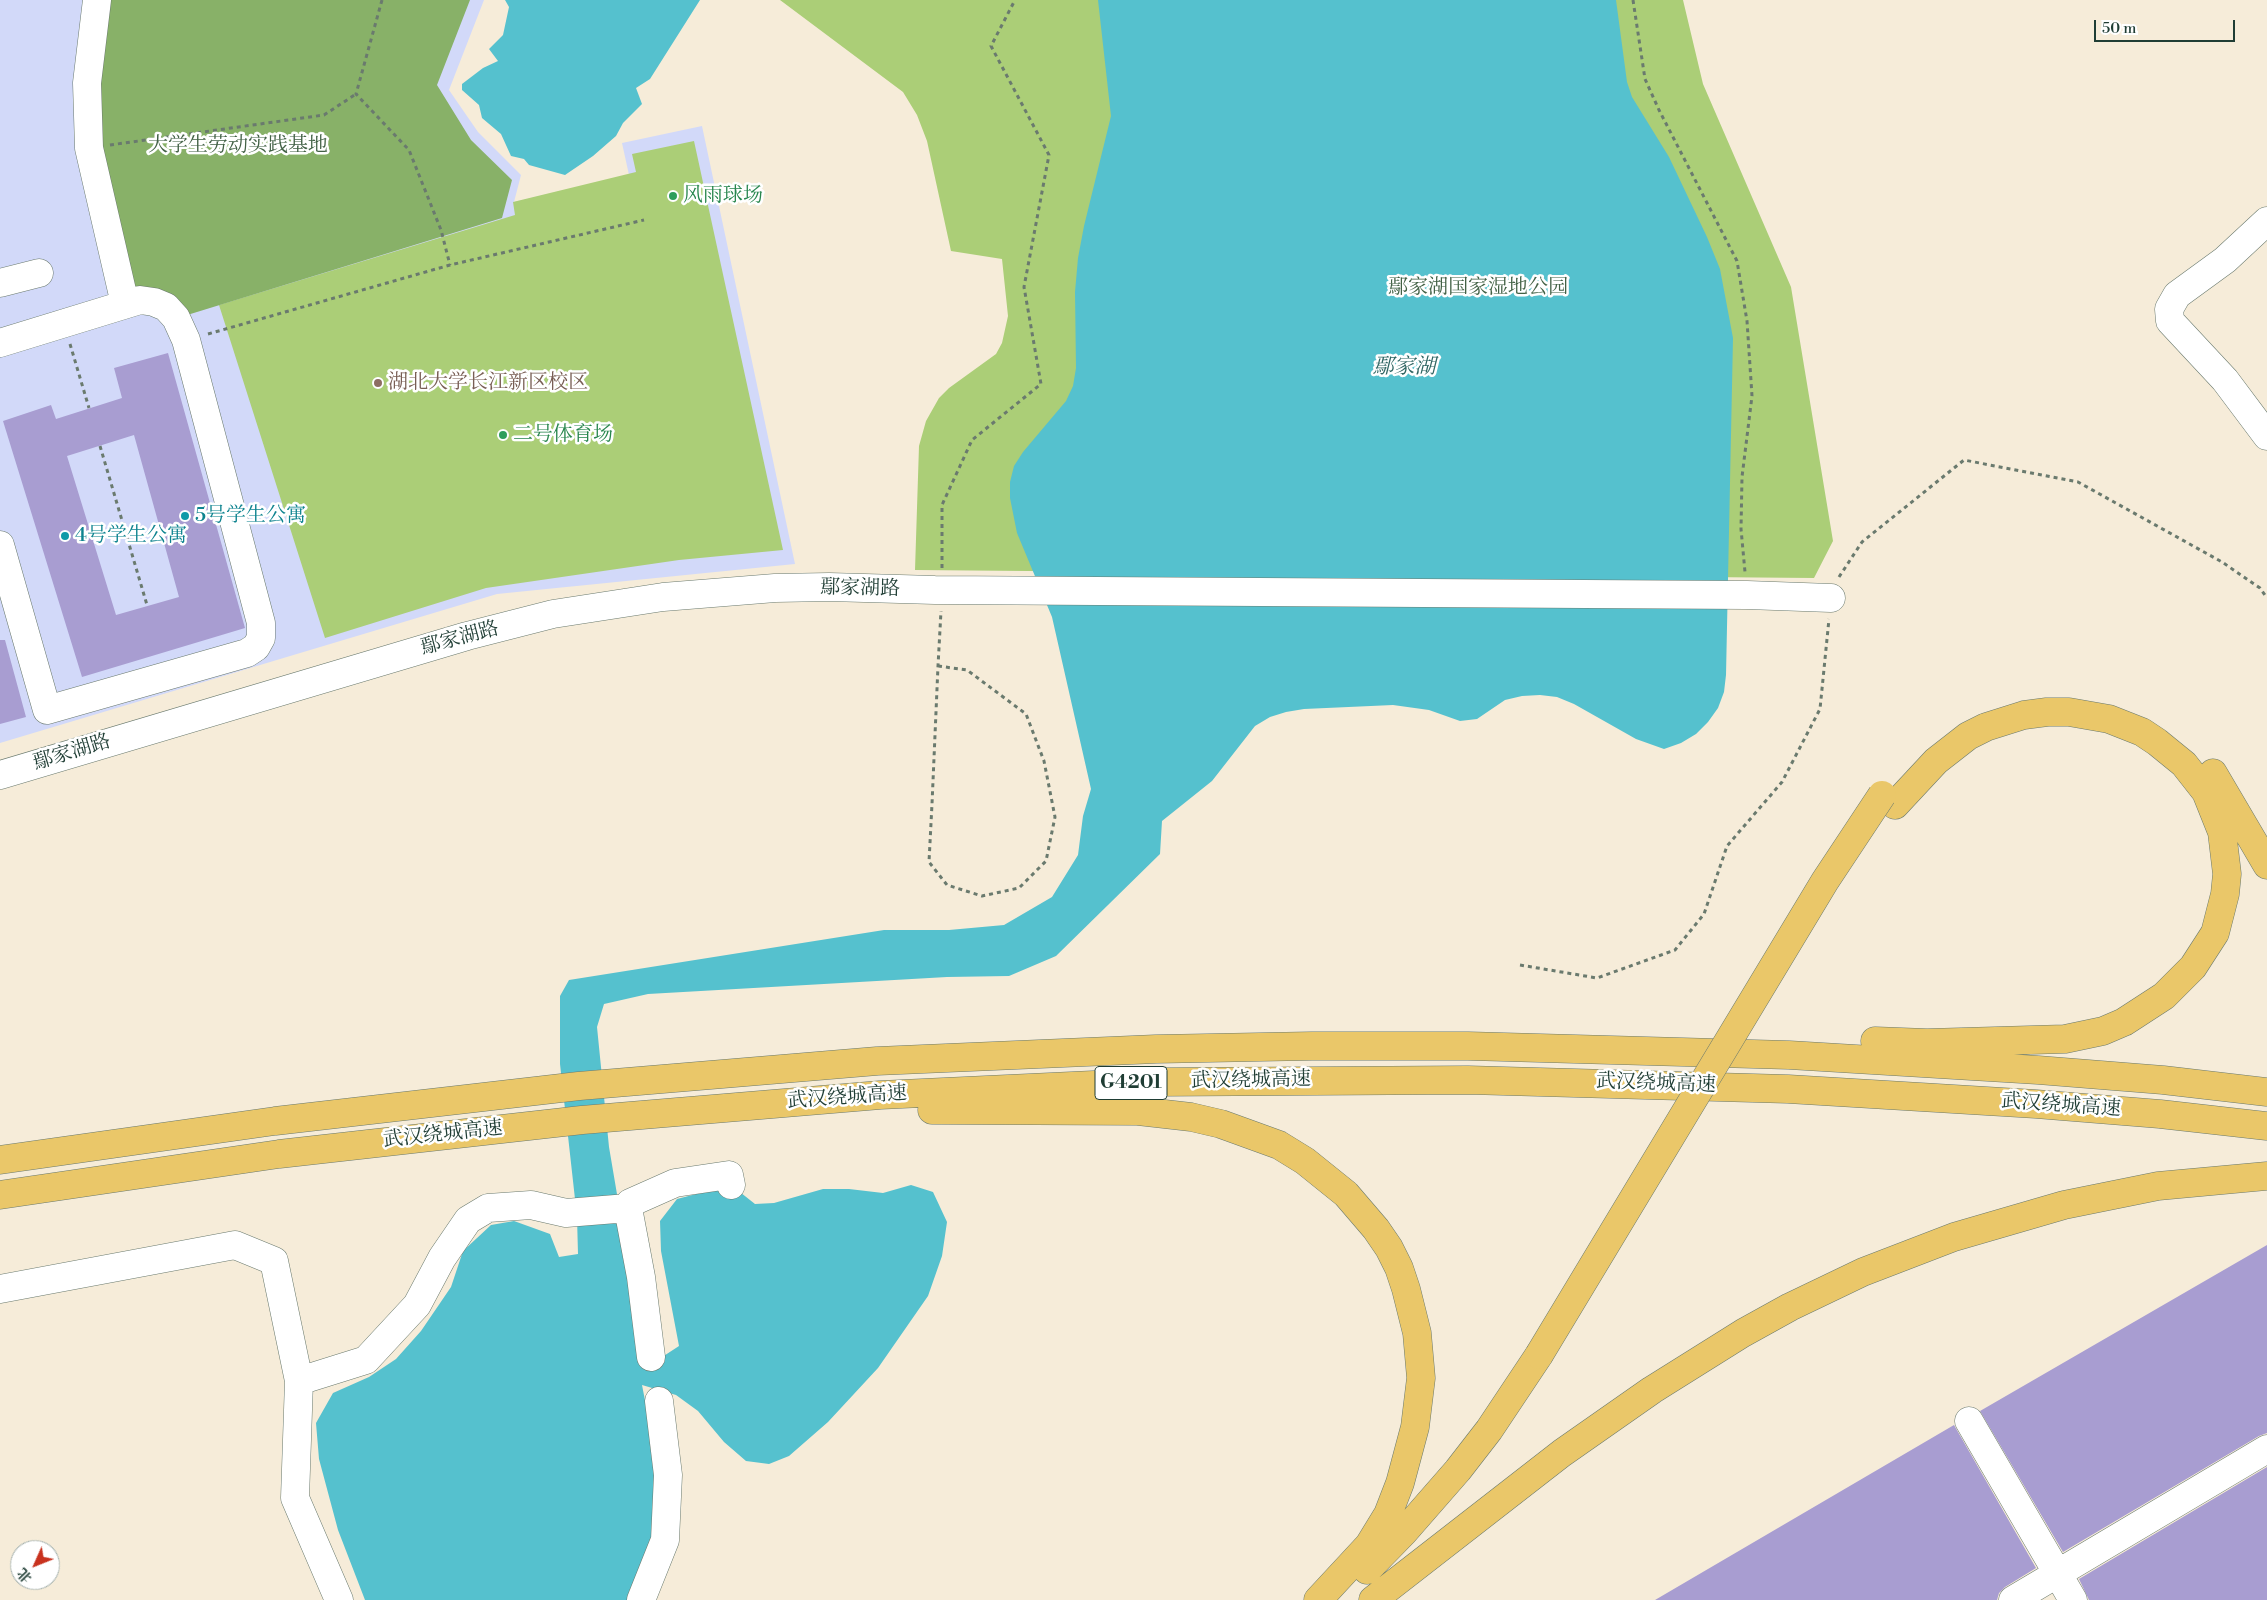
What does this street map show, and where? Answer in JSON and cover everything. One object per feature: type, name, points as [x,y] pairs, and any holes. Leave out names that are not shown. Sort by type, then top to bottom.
[{"type":"highway","points":[[1357,1600],[1438,1520],[1503,1440],[1546,1360],[1825,881],[1889,800],[1925,748],[1959,721],[1979,711],[2021,698],[2045,695],[2095,698],[2114,702],[2167,728],[2196,752],[2219,782],[2267,865]]},
{"type":"highway","points":[[1436,1046],[1674,1034],[1927,1043],[2065,1039],[2103,1031],[2145,1010],[2164,996],[2188,972],[2215,933],[2223,907],[2227,874],[2223,840],[2215,812],[2206,792],[2184,764],[2157,742],[2126,725],[2092,714],[2069,712],[2047,712],[2004,720],[1968,736],[1889,800]]},
{"type":"highway","name":"武汉绕城高速","points":[[0,1160],[150,1138],[419,1103],[729,1072],[1027,1053],[1312,1046],[1624,1049],[1895,1061],[2163,1080],[2267,1092]]},
{"type":"highway","name":"武汉绕城高速","points":[[0,1194],[279,1154],[641,1114],[860,1097],[1019,1088],[1303,1080],[1468,1080],[1623,1083],[1912,1096],[2160,1114],[2267,1126]]},
{"type":"highway","points":[[641,1114],[949,1110],[1138,1111],[1191,1117],[1221,1124],[1279,1145],[1305,1161],[1351,1200],[1376,1229],[1389,1248],[1404,1282],[1412,1311],[1420,1355],[1421,1378],[1418,1411],[1410,1451],[1388,1514],[1369,1544],[1318,1600]]},
{"type":"highway","points":[[1373,1600],[1562,1453],[1652,1390],[1751,1329],[1863,1272],[1954,1237],[2064,1205],[2158,1186],[2267,1176]]},
{"type":"highway","points":[[1332,1600],[1352,1584],[1398,1539],[1458,1470],[1494,1422],[1546,1360]]},
{"type":"street","points":[[97,0],[87,83],[89,148],[125,304]]},
{"type":"street","points":[[2267,221],[2224,260],[2177,295],[2168,309],[2170,321],[2225,380],[2267,436]]},
{"type":"street","points":[[0,283],[39,273]]},
{"type":"street","points":[[0,343],[140,300],[154,302],[166,307],[176,318],[186,340],[261,623],[261,638],[256,647],[247,654],[47,710],[0,545]]},
{"type":"street","name":"鄢家湖路","points":[[0,775],[392,657],[553,614],[663,597],[775,588],[828,587],[939,590],[1747,595],[1831,598]]},
{"type":"street","points":[[651,1357],[641,1277],[628,1208],[630,1203],[675,1183],[729,1175],[732,1186]]},
{"type":"street","points":[[299,1381],[366,1360],[417,1305],[442,1258],[468,1220],[488,1208],[531,1204],[566,1213],[628,1208]]},
{"type":"street","points":[[0,1289],[235,1245],[274,1261],[299,1381],[294,1498],[339,1600]]},
{"type":"street","points":[[641,1600],[665,1540],[668,1475],[659,1402]]},
{"type":"street","points":[[1969,1421],[2073,1600]]},
{"type":"street","points":[[2012,1600],[2267,1449]]},
{"type":"path","points":[[89,148],[324,115],[356,94],[382,0]]},
{"type":"path","points":[[938,666],[967,670],[1026,714],[1044,761],[1054,817],[1046,860],[1019,888],[982,896],[946,885],[929,862],[938,666],[942,505],[972,440],[1041,384],[1024,288],[1049,155],[990,46],[1015,0]]},
{"type":"path","points":[[1633,0],[1646,79],[1659,110],[1737,261],[1747,321],[1752,396],[1742,477],[1740,529],[1747,595]]},
{"type":"path","points":[[356,94],[409,150],[441,230],[450,265]]},
{"type":"path","points":[[186,340],[450,265],[644,220]]},
{"type":"path","points":[[64,323],[88,408]]},
{"type":"path","points":[[100,446],[147,604]]},
{"type":"path","points":[[1520,965],[1597,978],[1675,950],[1704,914],[1727,846],[1782,782],[1820,709],[1833,587],[1862,542],[1964,460],[2078,482],[2222,562],[2260,588],[2267,598]]},
{"type":"shaded area","name":"湖北大学长江新区校区","points":[[0,0],[484,0],[449,90],[478,132],[521,175],[514,202],[629,175],[622,143],[702,126],[795,564],[497,594],[0,743]]},
{"type":"green space","name":"大学生劳动实践基地","points":[[97,0],[470,0],[437,85],[471,140],[512,180],[502,218],[184,316],[123,296],[89,148]]},
{"type":"green space","name":"鄢家湖","points":[[780,0],[1683,0],[1703,84],[1791,287],[1833,541],[1814,578],[915,570],[919,446],[926,421],[939,398],[949,388],[996,354],[1002,343],[1008,316],[1002,259],[951,251],[927,141],[917,115],[903,92]]},
{"type":"green space","points":[[694,141],[783,550],[679,560],[486,588],[325,638],[219,305],[515,215],[513,202],[636,172],[632,154]]},
{"type":"water","points":[[505,0],[700,0],[650,79],[636,88],[642,104],[623,123],[616,136],[593,156],[565,175],[529,165],[524,159],[511,156],[501,134],[482,118],[479,105],[462,90],[462,84],[483,68],[498,61],[489,49],[503,35],[509,7]]},
{"type":"water","name":"鄢家湖","points":[[1098,0],[1616,0],[1627,82],[1632,97],[1669,157],[1707,237],[1720,269],[1733,338],[1726,675],[1724,692],[1718,708],[1696,734],[1681,743],[1664,749],[1636,739],[1574,704],[1557,697],[1540,695],[1522,696],[1505,700],[1477,719],[1460,721],[1429,710],[1393,705],[1304,709],[1286,712],[1270,717],[1255,726],[1212,781],[1162,821],[1160,854],[1056,956],[1009,976],[947,977],[648,994],[604,1004],[597,1027],[609,1147],[619,1206],[653,1363],[679,1346],[661,1251],[660,1221],[677,1199],[731,1185],[755,1204],[774,1203],[823,1189],[849,1189],[883,1193],[911,1185],[933,1192],[947,1222],[942,1256],[928,1296],[878,1368],[828,1422],[789,1456],[769,1464],[746,1461],[724,1442],[698,1411],[676,1395],[642,1385],[651,1431],[657,1515],[633,1600],[365,1600],[338,1530],[319,1459],[316,1423],[333,1393],[369,1377],[396,1359],[421,1331],[451,1287],[463,1251],[491,1225],[514,1221],[550,1234],[559,1257],[578,1254],[577,1217],[560,1064],[560,996],[569,980],[884,930],[949,930],[1004,925],[1052,897],[1078,855],[1083,816],[1091,789],[1052,617],[1017,533],[1010,498],[1010,482],[1014,466],[1023,452],[1066,401],[1073,386],[1076,368],[1075,292],[1078,258],[1111,116]]},
{"type":"building","points":[[168,353],[245,628],[82,677],[3,421],[51,405],[56,419],[122,398],[114,368]],"holes":[[[134,435],[179,597],[116,615],[67,456]]]},
{"type":"building","points":[[0,640],[5,640],[26,717],[0,724]]},
{"type":"building","points":[[2267,1245],[2267,1433],[2063,1552],[1980,1411]]},
{"type":"building","points":[[1954,1425],[2036,1568],[2005,1587],[1999,1593],[1997,1600],[1655,1600]]},
{"type":"building","points":[[2267,1467],[2267,1600],[2089,1600],[2079,1579]]},
{"type":"place","name":"风雨球场","points":[[673,196]]},
{"type":"place","name":"湖北大学长江新区校区","points":[[378,383]]},
{"type":"place","name":"二号体育场","points":[[503,435]]},
{"type":"place","name":"5号学生公寓","points":[[185,516]]},
{"type":"place","name":"4号学生公寓","points":[[65,536]]},
{"type":"park label","name":"鄢家湖国家湿地公园","points":[[1478,288]]}]
